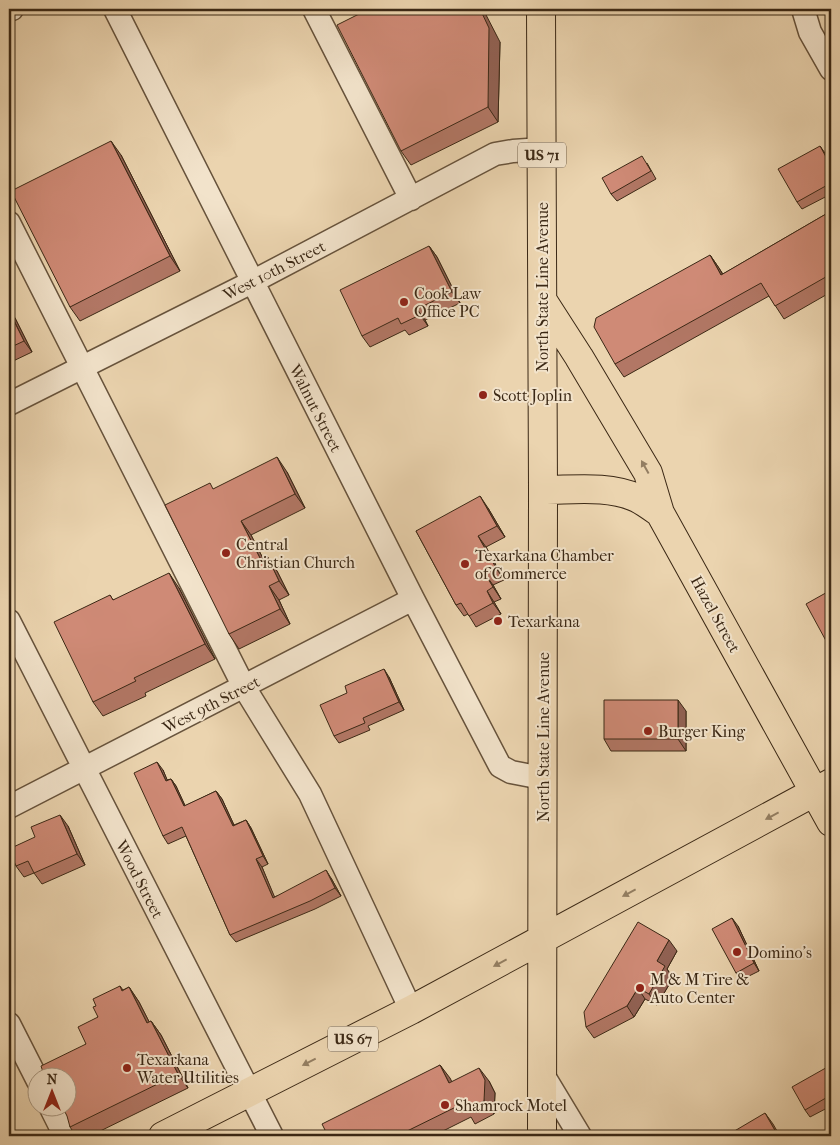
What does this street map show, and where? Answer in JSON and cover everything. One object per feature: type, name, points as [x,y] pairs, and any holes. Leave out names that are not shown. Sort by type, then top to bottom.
[{"type":"main road","name":"North State Line Avenue","points":[[541,9],[543,300],[542,1136]]},
{"type":"main road","points":[[543,300],[648,473],[660,513]]},
{"type":"main road","name":"Hazel Street","points":[[543,490],[618,491],[638,498],[660,513],[823,788],[831,822]]},
{"type":"main road","name":"US 67","points":[[163,1136],[411,1010],[823,788]]},
{"type":"street","name":"Walnut Street","points":[[115,9],[413,599],[500,766],[511,772],[542,778]]},
{"type":"street","points":[[314,9],[411,198]]},
{"type":"street","points":[[803,9],[810,32],[831,69]]},
{"type":"street","name":"West 10th Street","points":[[9,404],[252,282],[495,154],[542,149]]},
{"type":"street","points":[[9,222],[244,687],[310,794],[411,1010]]},
{"type":"street","name":"West 9th Street","points":[[9,807],[413,599]]},
{"type":"street","name":"Wood Street","points":[[9,621],[272,1136]]},
{"type":"street","points":[[9,1024],[31,1068]]},
{"type":"street","points":[[542,1073],[580,1136]]},
{"type":"street","points":[[56,1118],[65,1136]]},
{"type":"building","points":[[369,9],[480,9],[489,28],[488,107],[401,151],[337,25]]},
{"type":"building","points":[[111,141],[170,256],[70,307],[11,191]]},
{"type":"building","points":[[820,146],[831,166],[831,183],[797,202],[778,169]]},
{"type":"building","points":[[642,156],[651,171],[611,194],[602,178]]},
{"type":"building","points":[[826,214],[831,223],[831,274],[775,306],[761,283],[615,364],[594,327],[596,318],[710,255],[721,275]]},
{"type":"building","name":"Cook Law Office PC","points":[[429,246],[452,292],[417,309],[420,315],[401,324],[398,318],[362,336],[340,290]]},
{"type":"building","points":[[9,311],[24,341],[9,348]]},
{"type":"building","name":"Central Christian Church","points":[[277,457],[295,494],[241,521],[261,560],[267,556],[279,581],[269,586],[280,609],[229,634],[165,505],[210,483],[213,489]]},
{"type":"building","name":"Texarkana Chamber of Commerce","points":[[480,496],[497,526],[478,536],[496,568],[485,574],[493,587],[487,591],[493,603],[469,616],[461,603],[456,605],[416,531]]},
{"type":"building","points":[[169,573],[205,644],[134,678],[136,681],[93,702],[54,622],[110,595],[113,600]]},
{"type":"building","points":[[831,590],[831,650],[806,604]]},
{"type":"building","points":[[384,669],[399,702],[363,718],[365,723],[334,736],[320,705],[347,693],[345,686]]},
{"type":"building","name":"Burger King","points":[[604,700],[678,700],[678,739],[604,739]]},
{"type":"building","points":[[157,762],[166,781],[171,779],[184,806],[216,791],[233,826],[246,820],[263,856],[256,859],[273,898],[326,870],[335,888],[310,901],[230,935],[182,827],[163,836],[134,773]]},
{"type":"building","points":[[60,815],[77,854],[34,873],[28,861],[16,866],[9,849],[35,837],[31,827]]},
{"type":"building","name":"Domino's","points":[[732,918],[754,963],[736,973],[712,929]]},
{"type":"building","name":"M & M Tire & Auto Center","points":[[638,922],[669,940],[657,961],[665,966],[649,994],[638,988],[627,1006],[586,1027],[584,1012]]},
{"type":"building","name":"Texarkana Water Utilities","points":[[120,986],[122,991],[129,987],[147,1023],[151,1021],[178,1074],[70,1127],[68,1118],[78,1118],[78,1068],[42,1068],[41,1066],[86,1044],[78,1027],[98,1017],[93,1007],[96,1006],[93,999]]},
{"type":"building","points":[[440,1065],[449,1083],[479,1068],[485,1080],[484,1101],[466,1110],[462,1104],[397,1136],[328,1136],[322,1124]]},
{"type":"building","points":[[831,1065],[831,1095],[805,1110],[792,1087]]},
{"type":"building","points":[[765,1113],[777,1134],[774,1136],[726,1136]]},
{"type":"place","name":"Cook Law Office PC","points":[[404,302]]},
{"type":"place","name":"Scott Joplin","points":[[483,395]]},
{"type":"place","name":"Central Christian Church","points":[[226,553]]},
{"type":"place","name":"Texarkana Chamber of Commerce","points":[[465,564]]},
{"type":"place","name":"Texarkana","points":[[498,621]]},
{"type":"place","name":"Burger King","points":[[648,731]]},
{"type":"place","name":"Domino's","points":[[737,952]]},
{"type":"place","name":"M & M Tire & Auto Center","points":[[640,988]]},
{"type":"place","name":"Texarkana Water Utilities","points":[[127,1068]]},
{"type":"place","name":"Shamrock Motel","points":[[445,1105]]}]
